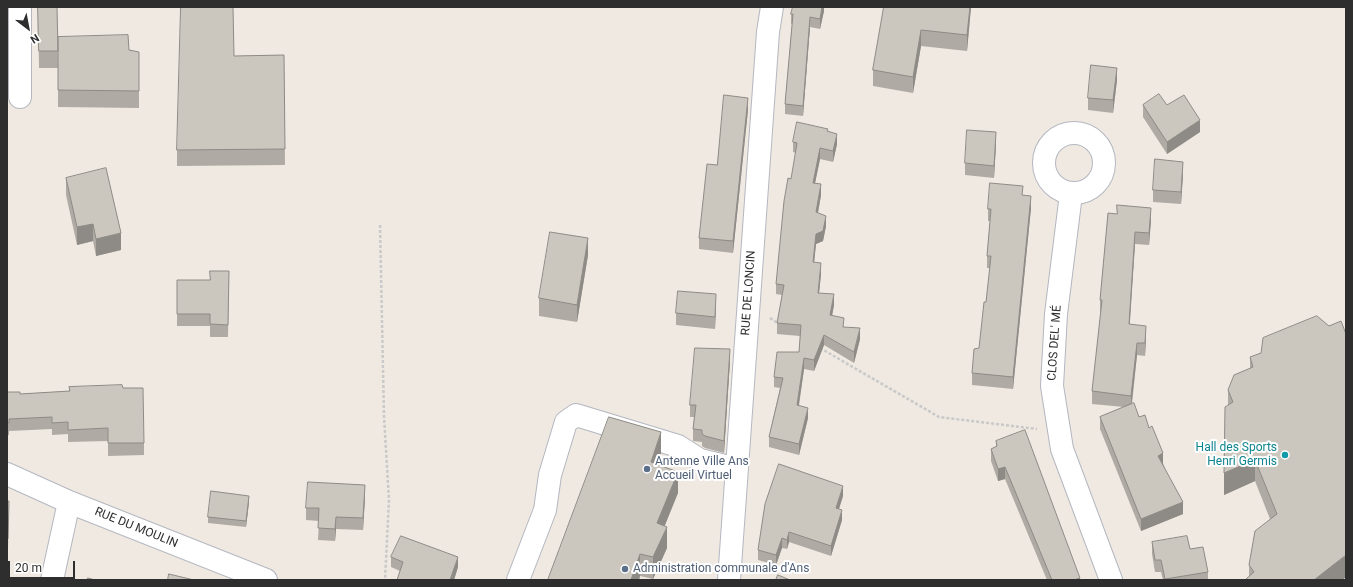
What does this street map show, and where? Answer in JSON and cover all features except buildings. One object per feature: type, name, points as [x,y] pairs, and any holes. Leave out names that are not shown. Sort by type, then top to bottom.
[{"type":"street","points":[[20,7],[20,97]]},
{"type":"street","name":"RUE DE LONCIN","points":[[729,580],[768,32],[772,7]]},
{"type":"street","name":"CLOS DEL' MÉ","points":[[1071,194],[1056,314],[1052,386],[1062,449],[1111,580]]},
{"type":"street","points":[[518,580],[545,510],[550,474],[566,422],[576,415],[678,446],[700,460],[737,469]]},
{"type":"street","name":"RUE DU MOULIN","points":[[7,474],[69,502],[266,580]]},
{"type":"street","points":[[52,580],[69,502]]},
{"type":"path","points":[[380,225],[384,416],[389,500],[385,580]]},
{"type":"path","points":[[749,306],[783,326]]},
{"type":"path","points":[[817,346],[939,417],[1059,431]]},
{"type":"place","name":"Hall des Sports Henri Germis","points":[[1285,455]]},
{"type":"place","name":"Antenne Ville Ans Accueil Virtuel","points":[[647,469]]},
{"type":"place","name":"Administration communale d'Ans","points":[[625,569]]}]
